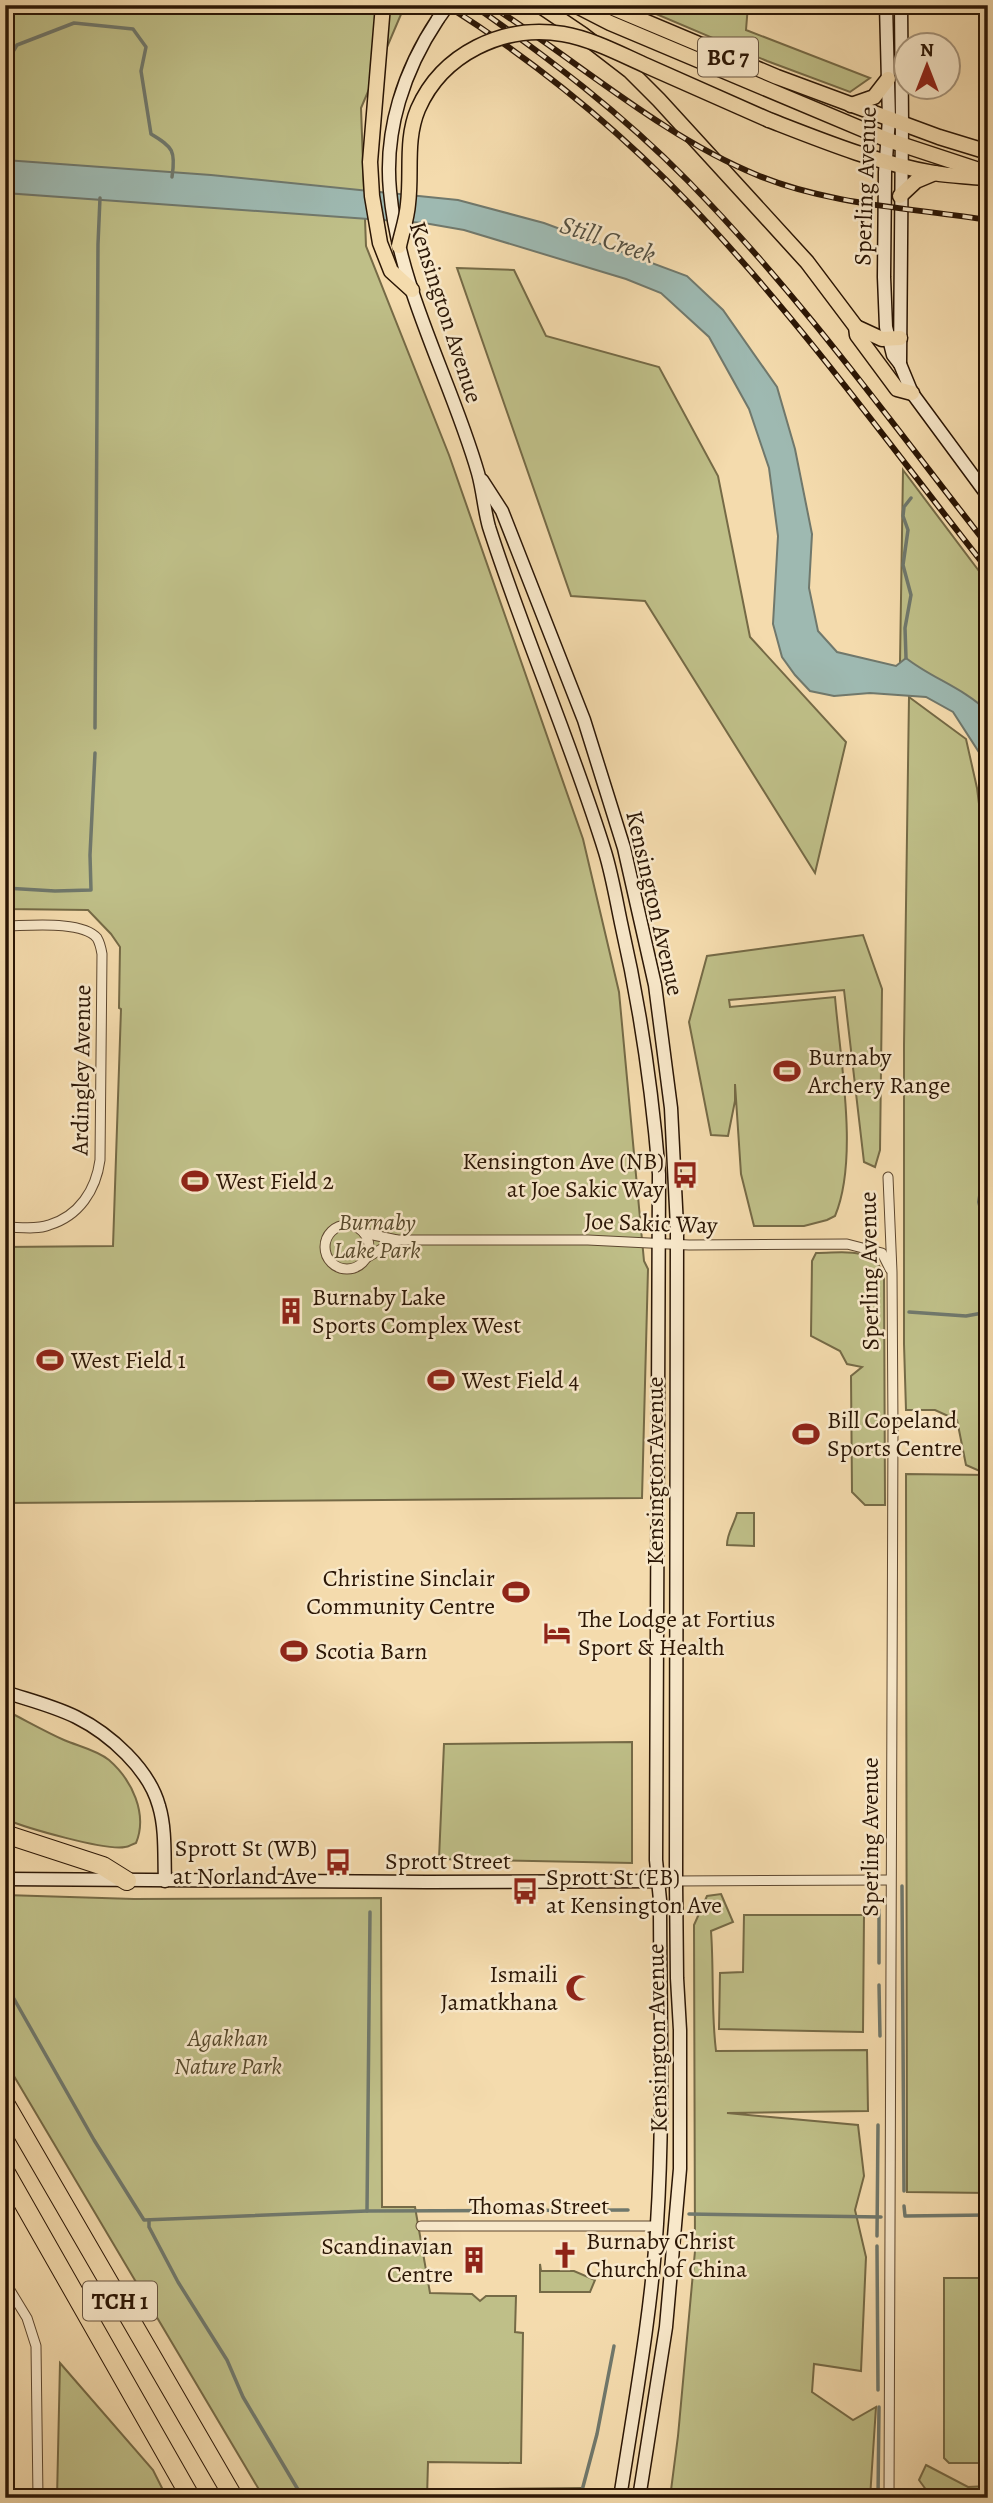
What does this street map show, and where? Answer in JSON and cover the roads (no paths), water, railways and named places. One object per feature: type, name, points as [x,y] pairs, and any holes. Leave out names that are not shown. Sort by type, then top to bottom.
[{"type":"highway","points":[[5,1834],[103,1866],[127,1881]]},
{"type":"highway","name":"TCH 1","points":[[5,2104],[234,2498]]},
{"type":"highway","name":"TCH 1","points":[[5,2171],[191,2498]]},
{"type":"main road","points":[[383,5],[370,162],[372,196],[380,243],[391,271],[412,290]]},
{"type":"main road","name":"Kensington Avenue","points":[[448,5],[426,37],[411,66],[396,108],[389,154],[389,188],[399,246],[412,290],[478,474],[488,524],[564,732],[609,867],[632,968],[652,1099],[659,1174],[656,1860],[660,2166],[647,2333],[620,2498]]},
{"type":"main road","points":[[539,5],[630,71],[659,100],[807,262],[856,327],[873,336],[894,338]]},
{"type":"main road","name":"BC 7","points":[[575,5],[610,23],[895,143],[988,176]]},
{"type":"main road","name":"BC 7","points":[[606,5],[700,46],[850,105],[988,152]]},
{"type":"main road","name":"Sperling Avenue","points":[[886,5],[888,79],[896,121]]},
{"type":"main road","name":"Sperling Avenue","points":[[901,5],[895,143],[901,165],[893,355],[900,364],[912,393],[988,496]]},
{"type":"main road","points":[[399,246],[408,205],[411,130],[425,96],[447,67],[460,56],[488,41],[524,34],[549,33],[592,42],[827,143],[935,173],[988,176]]},
{"type":"main road","points":[[850,105],[874,97],[888,79]]},
{"type":"main road","name":"Sperling Avenue","points":[[894,338],[884,311],[884,277],[886,160],[895,143]]},
{"type":"main road","points":[[900,196],[916,181],[935,173]]},
{"type":"main road","points":[[856,327],[857,335],[897,388],[912,393]]},
{"type":"main road","name":"Kensington Avenue","points":[[478,474],[502,511],[579,708],[624,848],[655,985],[675,1155],[676,1881],[680,2169],[666,2327],[639,2498]]},
{"type":"main road","points":[[5,1692],[62,1711],[91,1726],[118,1748],[145,1776],[156,1797],[162,1818],[165,1881]]},
{"type":"main road","name":"Sprott Street","points":[[5,1879],[676,1881]]},
{"type":"main road","points":[[657,2226],[674,2228]]},
{"type":"street","name":"Ardingley Avenue","points":[[5,926],[68,926],[85,930],[97,939],[102,954],[100,1160],[94,1186],[70,1215],[48,1226],[5,1227]]},
{"type":"street","name":"Sperling Avenue","points":[[888,1177],[892,1272],[888,2498]]},
{"type":"street","name":"Joe Sakic Way","points":[[397,1240],[356,1267],[343,1268],[330,1261],[325,1247],[330,1234],[341,1226],[356,1226],[364,1233],[397,1240],[587,1240],[677,1245],[847,1244],[881,1253],[892,1272]]},
{"type":"street","points":[[364,1233],[369,1246],[366,1258]]},
{"type":"street","name":"Sprott Street","points":[[676,1881],[890,1880]]},
{"type":"street","name":"Thomas Street","points":[[421,2226],[657,2226]]},
{"type":"street","points":[[5,2282],[27,2318],[36,2346],[38,2498]]},
{"type":"water","points":[[5,160],[211,175],[458,200],[544,223],[687,276],[723,310],[777,387],[795,449],[812,534],[809,588],[818,631],[837,652],[896,666],[906,658],[969,696],[988,712],[988,785],[982,757],[953,712],[926,697],[870,693],[834,696],[810,691],[782,657],[773,624],[778,536],[769,468],[749,409],[709,337],[661,293],[626,279],[464,230],[424,223],[5,193]]},
{"type":"water","points":[[988,1137],[988,1242],[978,1202]]},
{"type":"waterway","points":[[5,65],[17,45],[74,23],[133,29],[146,47],[141,71],[151,134],[168,146],[173,155],[172,177]]},
{"type":"waterway","points":[[95,728],[100,198]]},
{"type":"waterway","points":[[906,658],[905,628],[911,595],[903,565],[908,530],[903,516],[904,507],[911,498]]},
{"type":"waterway","points":[[5,888],[91,890],[95,753]]},
{"type":"waterway","points":[[909,1312],[966,1316],[988,1312]]},
{"type":"waterway","points":[[902,1886],[904,2191]]},
{"type":"waterway","points":[[879,1910],[879,1963]]},
{"type":"waterway","points":[[367,2211],[370,1912]]},
{"type":"waterway","points":[[5,1983],[94,2140],[144,2220],[367,2211],[628,2210]]},
{"type":"waterway","points":[[879,1985],[880,2036]]},
{"type":"waterway","points":[[877,2236],[878,2125]]},
{"type":"waterway","points":[[904,2206],[905,2216],[988,2215]]},
{"type":"waterway","points":[[689,2214],[881,2217]]},
{"type":"waterway","points":[[149,2221],[149,2227],[178,2282],[227,2360],[243,2397],[303,2498]]},
{"type":"waterway","points":[[877,2246],[878,2390]]},
{"type":"waterway","points":[[580,2498],[597,2434],[614,2346]]},
{"type":"waterway","points":[[878,2498],[879,2407]]},
{"type":"railway","points":[[446,5],[518,54],[587,108],[684,198],[786,312],[988,570]]},
{"type":"railway","points":[[473,5],[529,45],[637,132],[728,223],[805,313],[988,546]]},
{"type":"railway","points":[[496,9],[689,141],[757,175],[784,185],[842,199],[988,220]]},
{"type":"place","name":"Burnaby Archery Range","points":[[787,1071]]},
{"type":"place","name":"Kensington Ave (NB) at Joe Sakic Way","points":[[685,1175]]},
{"type":"place","name":"West Field 2","points":[[195,1181]]},
{"type":"place","name":"Burnaby Lake Sports Complex West","points":[[291,1311]]},
{"type":"place","name":"West Field 1","points":[[50,1360]]},
{"type":"place","name":"West Field 4","points":[[441,1380]]},
{"type":"place","name":"Bill Copeland Sports Centre","points":[[806,1434]]},
{"type":"place","name":"Christine Sinclair Community Centre","points":[[516,1592]]},
{"type":"place","name":"The Lodge at Fortius Sport & Health","points":[[557,1633]]},
{"type":"place","name":"Scotia Barn","points":[[294,1651]]},
{"type":"place","name":"Sprott St (WB) at Norland Ave","points":[[338,1862]]},
{"type":"place","name":"Sprott St (EB) at Kensington Ave","points":[[525,1891]]},
{"type":"place","name":"Ismaili Jamatkhana","points":[[579,1988]]},
{"type":"place","name":"Burnaby Christ Church of China","points":[[565,2255]]},
{"type":"place","name":"Scandinavian Centre","points":[[474,2260]]},
{"type":"water label","name":"Still Creek","points":[[608,239]]},
{"type":"park label","name":"Burnaby Lake Park","points":[[377,1236]]},
{"type":"park label","name":"Agakhan Nature Park","points":[[228,2052]]}]
